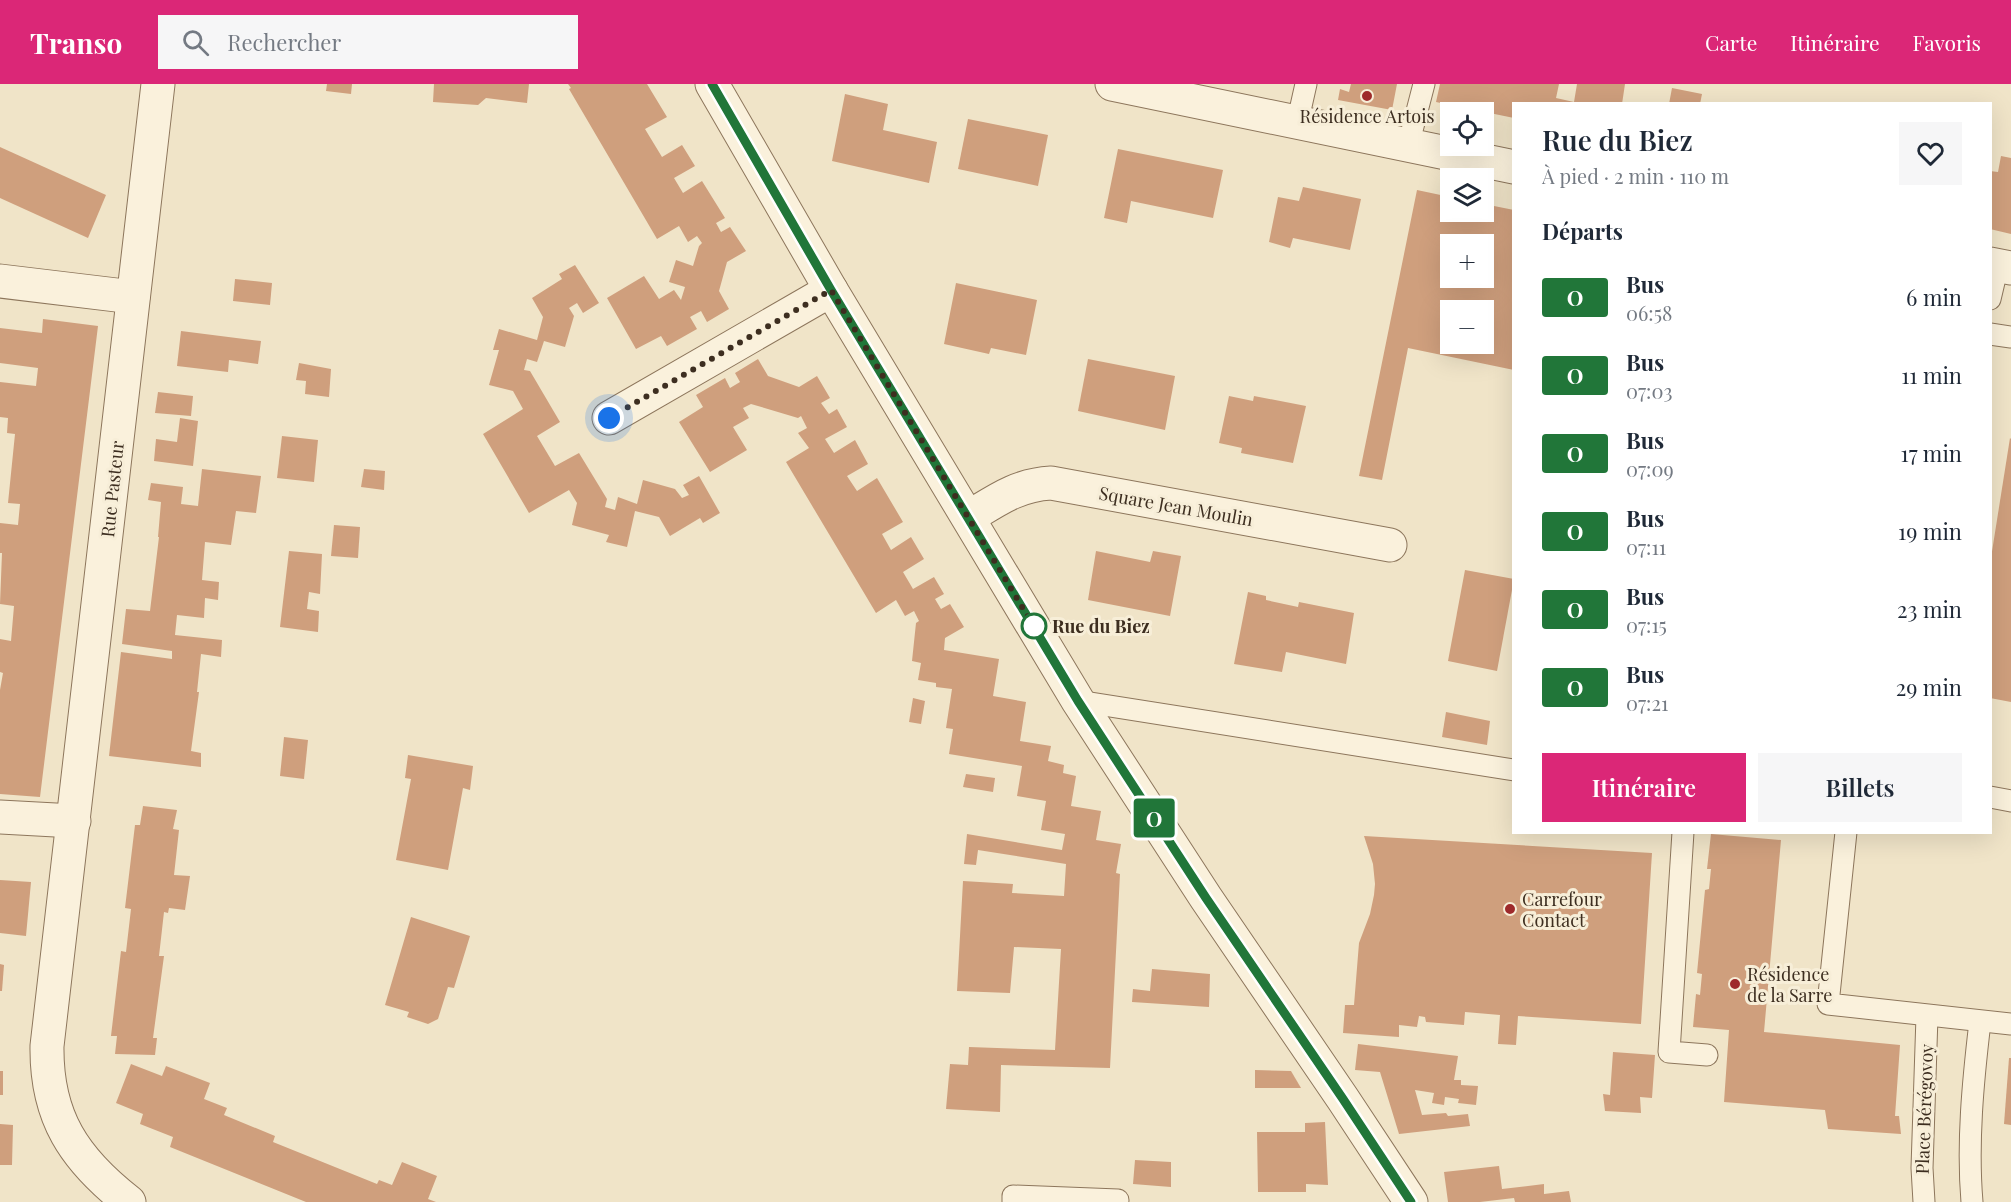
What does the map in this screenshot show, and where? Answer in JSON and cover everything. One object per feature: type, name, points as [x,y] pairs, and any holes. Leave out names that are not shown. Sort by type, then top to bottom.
[{"type":"street","name":"Rue Pasteur","points":[[129,1202],[90,1166],[66,1134],[52,1100],[48,1081],[47,1046],[158,84]]},
{"type":"street","points":[[712,84],[831,290],[1078,701],[1206,898],[1337,1089],[1410,1202]]},
{"type":"street","points":[[1112,84],[1161,90],[1297,124],[1512,167]]},
{"type":"street","points":[[0,281],[134,297]]},
{"type":"street","points":[[609,418],[831,290]]},
{"type":"street","name":"Square Jean Moulin","points":[[969,517],[1020,488],[1051,483],[1390,545]]},
{"type":"street","points":[[0,818],[74,821]]},
{"type":"lane","points":[[1297,124],[1306,84]]},
{"type":"lane","points":[[1408,146],[1424,84]]},
{"type":"lane","points":[[1992,292],[2000,266]]},
{"type":"lane","points":[[1992,334],[2011,338]]},
{"type":"lane","points":[[1078,701],[1512,770]]},
{"type":"lane","points":[[1992,797],[2011,801]]},
{"type":"lane","points":[[1683,834],[1669,1052],[1707,1055]]},
{"type":"lane","points":[[1846,834],[1828,1004],[2011,1024]]},
{"type":"lane","name":"Place Bérégovoy","points":[[1924,1202],[1922,1168],[1927,1016]]},
{"type":"lane","points":[[1972,1202],[1969,1165],[1980,1022]]},
{"type":"lane","points":[[1012,1202],[1013,1196],[1118,1200]]},
{"type":"building","points":[[327,84],[352,84],[351,94],[326,91]]},
{"type":"building","points":[[434,84],[529,84],[527,103],[486,98],[478,105],[433,102]]},
{"type":"building","points":[[568,84],[647,84],[667,117],[645,129],[662,157],[682,145],[695,166],[674,178],[683,193],[702,181],[725,218],[716,223],[721,232],[730,227],[746,251],[727,262],[719,291],[729,309],[707,322],[701,311],[690,317],[697,329],[667,346],[661,336],[636,349],[607,298],[644,276],[659,299],[674,290],[681,300],[685,287],[669,282],[676,260],[693,266],[702,243],[697,236],[688,242],[679,226],[657,239]]},
{"type":"building","name":"Résidence Artois","points":[[1351,84],[1397,84],[1392,110],[1338,100],[1340,89],[1349,92]]},
{"type":"building","points":[[1440,84],[1559,84],[1556,98],[1574,102],[1512,102],[1512,118],[1494,114],[1494,102],[1436,102]]},
{"type":"building","points":[[1577,84],[1625,84],[1622,102],[1574,102]]},
{"type":"building","points":[[1672,88],[1702,94],[1700,102],[1669,102]]},
{"type":"building","points":[[845,94],[888,104],[883,130],[937,142],[929,183],[832,161]]},
{"type":"building","points":[[968,119],[1048,135],[1038,186],[958,169]]},
{"type":"building","points":[[0,147],[106,195],[88,238],[0,198]]},
{"type":"building","points":[[1118,149],[1223,170],[1213,218],[1131,201],[1127,223],[1104,218]]},
{"type":"building","points":[[2001,156],[2011,158],[2011,234],[1992,229],[1992,171],[1998,172]]},
{"type":"building","points":[[1303,187],[1361,199],[1350,250],[1293,238],[1290,248],[1269,242],[1278,197],[1299,201]]},
{"type":"building","points":[[1417,190],[1440,195],[1440,222],[1494,222],[1494,206],[1512,210],[1512,370],[1408,348],[1382,480],[1359,476]]},
{"type":"building","points":[[575,265],[599,303],[583,313],[577,303],[569,308],[574,316],[565,347],[544,341],[537,362],[527,359],[524,370],[530,371],[560,422],[537,436],[555,466],[579,453],[607,499],[605,507],[615,510],[618,497],[637,504],[643,480],[675,489],[682,498],[689,495],[683,485],[699,476],[720,513],[703,523],[700,518],[670,536],[659,517],[635,511],[627,547],[606,542],[609,535],[572,525],[577,503],[569,490],[529,513],[483,434],[523,409],[513,391],[489,385],[499,350],[493,350],[499,329],[537,340],[543,317],[532,298],[562,279],[559,274]]},
{"type":"building","points":[[235,279],[272,283],[270,305],[233,301]]},
{"type":"building","points":[[956,283],[1037,300],[1026,355],[991,348],[989,354],[944,344]]},
{"type":"building","points":[[43,319],[98,326],[40,797],[0,794],[0,690],[3,673],[0,672],[0,639],[11,641],[14,606],[0,604],[2,553],[0,553],[0,523],[18,525],[20,504],[8,503],[15,434],[7,433],[8,418],[0,417],[0,382],[36,386],[38,368],[0,363],[0,328],[42,333]]},
{"type":"building","points":[[181,331],[261,341],[258,364],[229,360],[228,372],[177,366]]},
{"type":"building","points":[[758,359],[768,376],[799,387],[817,376],[830,398],[821,403],[829,414],[837,409],[847,427],[825,439],[834,453],[855,440],[868,464],[847,476],[857,491],[877,478],[903,522],[882,534],[891,550],[911,537],[924,559],[903,572],[913,589],[934,577],[944,594],[935,599],[941,609],[950,604],[964,627],[945,638],[944,650],[999,659],[993,696],[1026,702],[1020,741],[1051,746],[1048,761],[1064,765],[1063,773],[1076,776],[1071,806],[1101,811],[1096,840],[1121,844],[1116,873],[1120,874],[1110,1068],[1001,1065],[1000,1112],[946,1109],[950,1064],[968,1065],[969,1047],[1055,1050],[1061,949],[1014,947],[1010,993],[957,991],[963,881],[1013,884],[1012,893],[1064,896],[1066,864],[978,850],[976,865],[964,864],[967,834],[1062,850],[1065,834],[1041,830],[1046,801],[1017,796],[1022,766],[949,754],[953,729],[946,728],[952,689],[936,687],[936,683],[918,680],[921,663],[912,661],[916,623],[919,621],[914,611],[905,616],[896,600],[876,613],[786,462],[809,448],[798,433],[807,428],[801,416],[798,418],[751,404],[743,408],[749,418],[733,427],[747,450],[710,472],[679,422],[703,407],[696,395],[725,378],[730,388],[740,382],[735,373]]},
{"type":"building","points":[[1088,359],[1175,376],[1165,430],[1078,411]]},
{"type":"building","points":[[299,363],[331,369],[329,397],[305,394],[306,381],[296,380]]},
{"type":"building","points":[[158,392],[193,396],[191,416],[155,413]]},
{"type":"building","points":[[1229,396],[1253,401],[1254,396],[1306,406],[1293,463],[1241,453],[1242,448],[1219,443]]},
{"type":"building","points":[[180,418],[198,421],[193,466],[154,461],[156,439],[177,442]]},
{"type":"building","points":[[282,436],[318,440],[314,482],[277,478]]},
{"type":"building","points":[[2010,438],[2011,702],[1992,698],[1992,551]]},
{"type":"building","points":[[202,469],[261,476],[256,513],[236,511],[231,545],[205,542],[202,580],[219,582],[218,600],[205,598],[204,618],[177,615],[175,635],[222,640],[221,657],[201,654],[197,692],[199,692],[191,751],[201,753],[201,767],[109,756],[121,652],[172,659],[172,651],[122,644],[126,609],[150,611],[161,502],[148,500],[151,483],[183,487],[181,504],[198,506]]},
{"type":"building","points":[[364,469],[385,471],[384,490],[361,487]]},
{"type":"building","points":[[334,525],[360,527],[358,558],[331,556]]},
{"type":"building","points":[[289,551],[322,554],[320,594],[309,592],[307,609],[319,611],[318,632],[280,627]]},
{"type":"building","points":[[1096,551],[1150,562],[1153,551],[1181,556],[1170,616],[1088,600]]},
{"type":"building","points":[[1465,570],[1512,579],[1497,671],[1448,661]]},
{"type":"building","points":[[1248,592],[1266,596],[1266,600],[1298,607],[1299,602],[1354,613],[1346,664],[1286,652],[1282,672],[1234,664]]},
{"type":"building","points":[[913,698],[925,701],[921,724],[909,722]]},
{"type":"building","points":[[1446,712],[1490,721],[1487,745],[1442,737]]},
{"type":"building","points":[[284,737],[308,740],[304,779],[280,776]]},
{"type":"building","points":[[408,755],[473,766],[470,790],[463,788],[448,870],[396,860],[411,779],[405,778]]},
{"type":"building","points":[[966,774],[995,778],[993,792],[963,787]]},
{"type":"building","points":[[143,806],[177,810],[173,829],[179,830],[174,875],[190,876],[185,910],[169,908],[168,913],[164,912],[159,956],[164,956],[153,1038],[157,1038],[155,1055],[115,1054],[117,1036],[111,1036],[121,951],[126,952],[131,909],[125,908],[135,825],[140,825]]},
{"type":"building","name":"Résidence de la Sarre","points":[[1711,834],[1781,840],[1764,1032],[1900,1045],[1895,1116],[1899,1116],[1901,1134],[1828,1129],[1825,1110],[1724,1102],[1729,1030],[1693,1027],[1696,994],[1700,995],[1702,974],[1697,973],[1705,890],[1709,889],[1711,869],[1707,869]]},
{"type":"building","name":"Carrefour Contact","points":[[1364,836],[1652,853],[1641,1024],[1518,1016],[1516,1045],[1498,1044],[1500,1015],[1465,1012],[1464,1025],[1426,1022],[1425,1017],[1419,1016],[1417,1027],[1399,1025],[1399,1037],[1343,1033],[1345,1005],[1354,1005],[1359,943],[1370,914],[1374,895],[1373,864]]},
{"type":"building","points":[[0,880],[31,882],[26,936],[0,933]]},
{"type":"building","points":[[411,917],[470,936],[454,988],[448,987],[438,1019],[428,1024],[407,1017],[409,1012],[385,1005]]},
{"type":"building","points":[[0,964],[4,965],[2,991],[0,991]]},
{"type":"building","points":[[1152,969],[1210,974],[1209,1007],[1132,1002],[1133,989],[1150,991]]},
{"type":"building","points":[[1358,1044],[1458,1056],[1454,1080],[1461,1080],[1461,1085],[1478,1086],[1476,1105],[1458,1103],[1459,1099],[1445,1097],[1444,1105],[1432,1103],[1434,1093],[1415,1090],[1422,1115],[1468,1114],[1470,1126],[1399,1134],[1380,1072],[1355,1070]]},
{"type":"building","points":[[1613,1052],[1655,1055],[1652,1098],[1640,1097],[1641,1113],[1605,1111],[1603,1094],[1610,1095]]},
{"type":"building","points":[[2009,1058],[2011,1058],[2011,1125],[2004,1124]]},
{"type":"building","points":[[131,1064],[162,1076],[166,1066],[210,1083],[204,1099],[227,1108],[224,1115],[275,1136],[273,1142],[377,1184],[379,1180],[392,1185],[402,1162],[437,1176],[428,1199],[436,1202],[306,1202],[170,1147],[173,1137],[140,1124],[143,1114],[116,1103]]},
{"type":"building","points":[[1255,1070],[1291,1071],[1301,1088],[1255,1088]]},
{"type":"building","points":[[0,1071],[3,1071],[3,1095],[0,1095]]},
{"type":"building","points":[[1325,1122],[1328,1185],[1306,1184],[1306,1192],[1258,1192],[1257,1132],[1305,1132],[1305,1123]]},
{"type":"building","points":[[0,1124],[13,1125],[12,1165],[0,1165]]},
{"type":"building","points":[[1135,1160],[1171,1162],[1171,1187],[1133,1184]]},
{"type":"building","points":[[1499,1166],[1502,1189],[1544,1184],[1544,1194],[1569,1191],[1571,1202],[1515,1202],[1514,1198],[1480,1202],[1448,1202],[1444,1172]]},
{"type":"bus line","name":"O","points":[[712,84],[831,290],[1078,701],[1206,898],[1411,1202]]},
{"type":"place","name":"Résidence Artois","points":[[1367,96]]},
{"type":"place","name":"Rue du Biez","points":[[1034,626]]},
{"type":"place","name":"Carrefour Contact","points":[[1510,909]]},
{"type":"place","name":"Résidence de la Sarre","points":[[1735,984]]},
{"type":"route","points":[[609,418],[831,290],[1039,635],[1034,626]]}]
